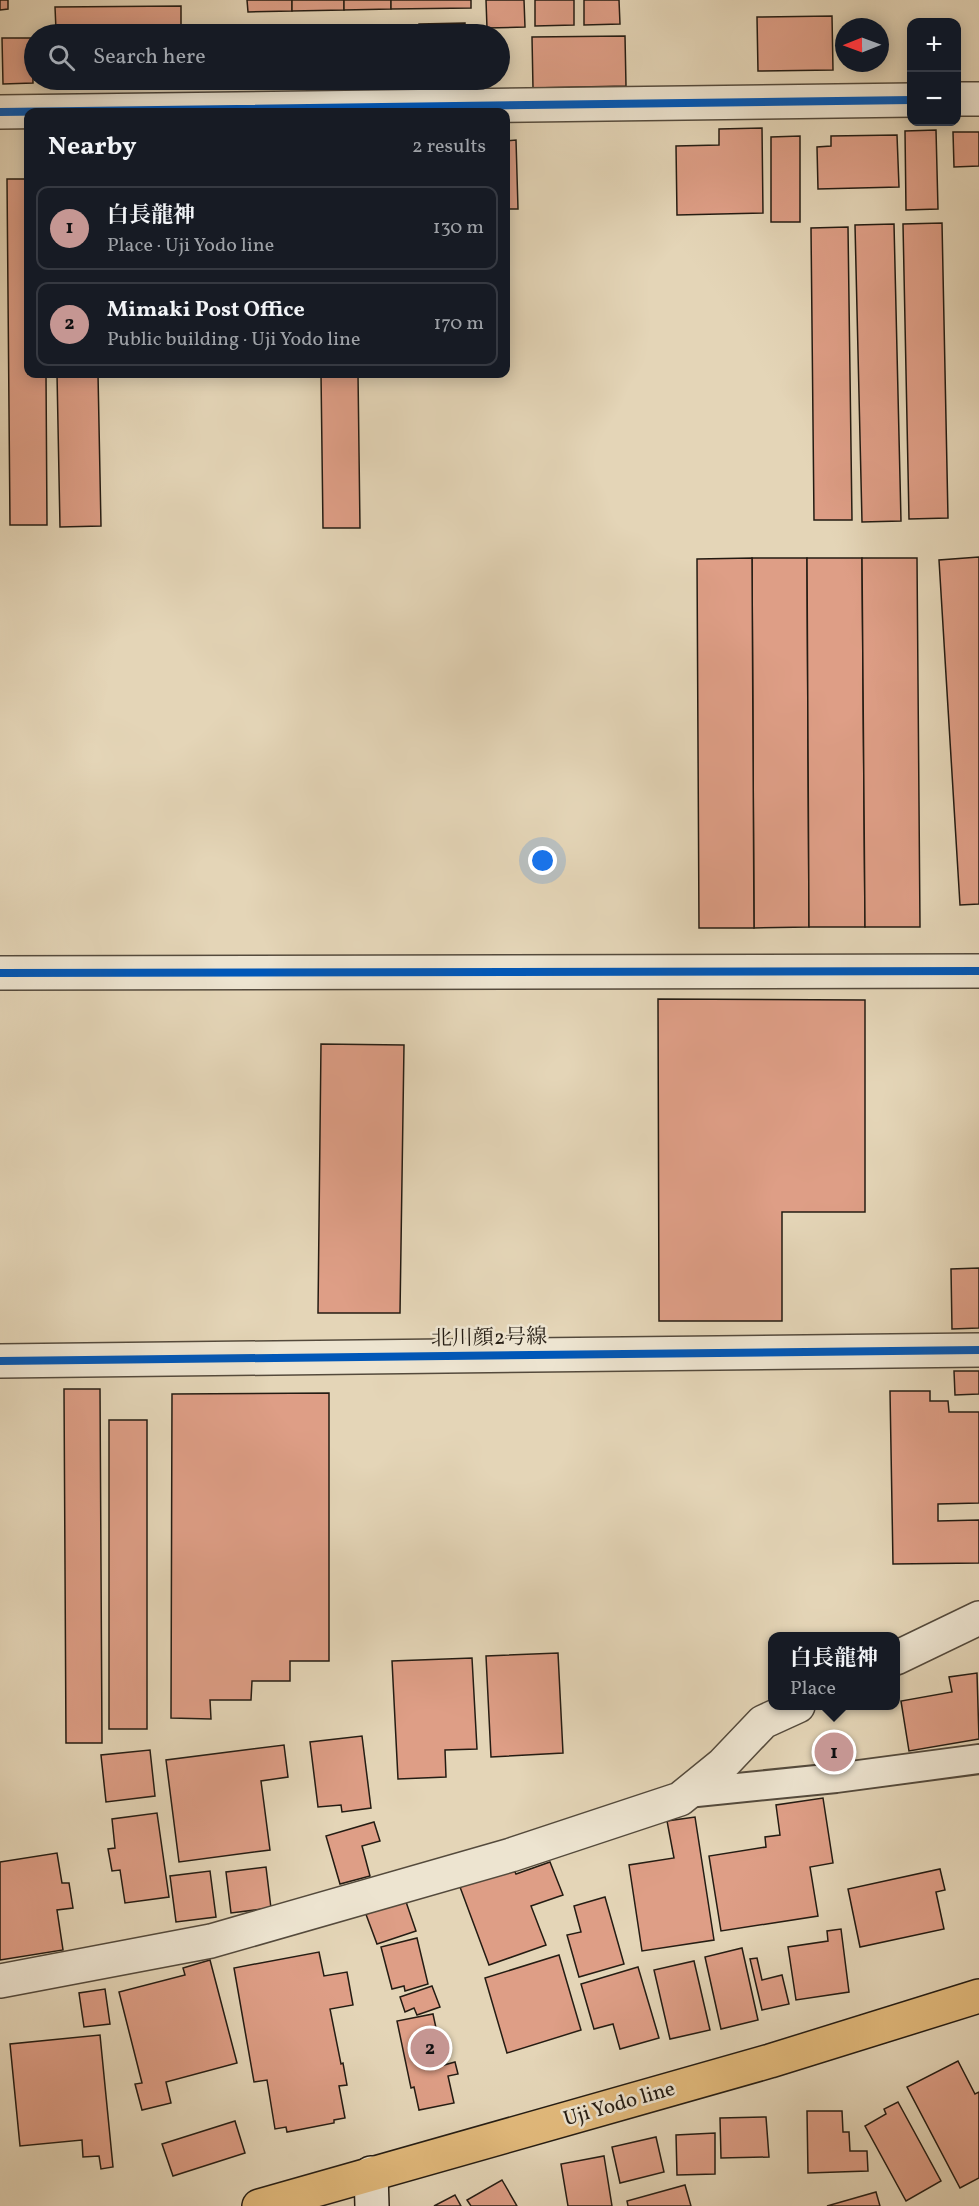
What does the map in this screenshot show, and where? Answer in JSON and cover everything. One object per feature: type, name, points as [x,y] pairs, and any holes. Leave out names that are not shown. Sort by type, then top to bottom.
[{"type":"main road","name":"Uji Yodo line","points":[[259,2206],[370,2173],[976,2005]]},
{"type":"street","points":[[961,99],[979,99]]},
{"type":"street","points":[[304,108],[907,100]]},
{"type":"street","points":[[0,112],[24,112]]},
{"type":"street","points":[[0,973],[979,971]]},
{"type":"street","name":"北川顔2号線","points":[[0,1360],[979,1350]]},
{"type":"street","points":[[900,1656],[979,1618]]},
{"type":"street","points":[[0,1981],[212,1941],[511,1855],[680,1799],[723,1764],[763,1722],[789,1710]]},
{"type":"street","points":[[370,2173],[372,2206]]},
{"type":"lane","points":[[687,1793],[836,1778],[979,1759]]},
{"type":"building","points":[[0,0],[8,0],[8,9],[0,10]]},
{"type":"building","points":[[247,0],[292,0],[292,11],[248,12]]},
{"type":"building","points":[[292,0],[344,0],[344,10],[292,11]]},
{"type":"building","points":[[344,0],[391,0],[391,9],[344,10]]},
{"type":"building","points":[[391,0],[471,0],[471,8],[391,9]]},
{"type":"building","points":[[486,0],[524,0],[525,27],[510,27],[510,24],[487,24]]},
{"type":"building","points":[[535,0],[574,0],[574,25],[535,26]]},
{"type":"building","points":[[584,0],[619,0],[620,24],[584,25]]},
{"type":"building","points":[[181,6],[181,24],[56,24],[55,7]]},
{"type":"building","points":[[832,16],[833,70],[758,71],[757,17]]},
{"type":"building","points":[[465,23],[465,24],[419,24]]},
{"type":"building","points":[[625,36],[626,86],[533,88],[532,37]]},
{"type":"building","points":[[2,38],[24,38],[24,83],[3,84]]},
{"type":"building","points":[[762,128],[763,213],[677,215],[676,146],[719,145],[719,129]]},
{"type":"building","points":[[936,130],[938,209],[906,210],[905,131]]},
{"type":"building","points":[[953,132],[979,132],[979,166],[954,167]]},
{"type":"building","points":[[897,135],[899,187],[818,189],[817,147],[831,146],[831,136]]},
{"type":"building","points":[[800,136],[800,222],[771,222],[771,137]]},
{"type":"building","points":[[516,140],[518,209],[510,209],[510,141]]},
{"type":"building","points":[[7,179],[24,179],[24,378],[46,378],[47,525],[10,525]]},
{"type":"building","points":[[942,223],[948,518],[909,519],[903,224]]},
{"type":"building","points":[[894,224],[901,521],[862,522],[855,225]]},
{"type":"building","points":[[848,227],[852,520],[814,520],[811,228]]},
{"type":"building","points":[[57,378],[98,378],[101,526],[60,527]]},
{"type":"building","points":[[321,378],[358,378],[360,528],[323,528]]},
{"type":"building","points":[[979,557],[979,904],[960,905],[939,560]]},
{"type":"building","points":[[752,558],[807,558],[809,927],[754,928]]},
{"type":"building","points":[[752,558],[754,928],[699,928],[697,559]]},
{"type":"building","points":[[807,558],[862,558],[865,927],[809,927]]},
{"type":"building","points":[[862,558],[917,558],[920,927],[865,927]]},
{"type":"building","points":[[658,999],[865,1000],[865,1212],[782,1212],[782,1321],[659,1321]]},
{"type":"building","points":[[321,1044],[404,1045],[400,1313],[318,1313]]},
{"type":"building","points":[[979,1268],[979,1328],[952,1329],[951,1269]]},
{"type":"building","points":[[954,1371],[979,1371],[979,1394],[955,1395]]},
{"type":"building","points":[[64,1389],[100,1389],[102,1743],[66,1743]]},
{"type":"building","points":[[890,1391],[930,1391],[930,1401],[948,1401],[949,1412],[979,1412],[979,1503],[938,1504],[938,1521],[979,1520],[979,1563],[893,1564]]},
{"type":"building","points":[[329,1393],[329,1661],[290,1661],[290,1681],[252,1681],[251,1700],[210,1700],[211,1719],[171,1718],[172,1394]]},
{"type":"building","points":[[109,1420],[147,1420],[147,1729],[109,1729]]},
{"type":"building","points":[[558,1653],[563,1753],[491,1757],[486,1656]]},
{"type":"building","points":[[472,1658],[477,1749],[445,1750],[446,1777],[398,1779],[392,1661]]},
{"type":"building","points":[[977,1673],[979,1739],[909,1751],[901,1701],[952,1692],[949,1677]]},
{"type":"building","points":[[362,1736],[371,1808],[342,1812],[341,1805],[318,1807],[310,1742]]},
{"type":"building","points":[[284,1745],[288,1777],[261,1781],[270,1850],[179,1862],[166,1760]]},
{"type":"building","points":[[150,1750],[155,1796],[106,1802],[101,1755]]},
{"type":"building","points":[[823,1798],[833,1863],[810,1867],[818,1916],[721,1931],[709,1856],[766,1847],[765,1837],[780,1835],[776,1805]]},
{"type":"building","points":[[157,1813],[169,1897],[125,1903],[120,1870],[112,1871],[108,1849],[115,1848],[112,1819]]},
{"type":"building","points":[[695,1817],[714,1940],[642,1951],[629,1865],[674,1858],[667,1821]]},
{"type":"building","points":[[374,1822],[380,1841],[362,1846],[370,1876],[340,1884],[326,1836]]},
{"type":"building","points":[[57,1853],[62,1883],[69,1883],[73,1908],[57,1910],[63,1950],[0,1960],[0,1862]]},
{"type":"building","points":[[550,1862],[563,1895],[531,1906],[546,1945],[489,1965],[460,1887],[513,1868],[516,1874]]},
{"type":"building","points":[[266,1867],[271,1908],[231,1913],[226,1872]]},
{"type":"building","points":[[940,1869],[945,1890],[936,1892],[944,1929],[860,1947],[848,1889]]},
{"type":"building","points":[[210,1871],[216,1917],[176,1922],[170,1876]]},
{"type":"building","points":[[404,1896],[416,1931],[377,1944],[364,1909]]},
{"type":"building","points":[[605,1897],[624,1964],[579,1977],[567,1935],[581,1932],[574,1906]]},
{"type":"building","points":[[841,1929],[849,1992],[796,2000],[788,1947],[828,1941],[827,1931]]},
{"type":"building","points":[[417,1938],[428,1984],[405,1991],[404,1986],[392,1989],[381,1947]]},
{"type":"building","points":[[742,1948],[758,2020],[721,2029],[705,1957]]},
{"type":"building","points":[[319,1952],[324,1976],[347,1972],[353,2005],[330,2009],[347,2085],[339,2086],[345,2118],[334,2120],[334,2123],[287,2132],[286,2127],[275,2129],[267,2080],[254,2082],[234,1968]]},
{"type":"building","points":[[559,1955],[581,2030],[507,2053],[485,1978]]},
{"type":"building","points":[[757,1958],[762,1980],[782,1975],[789,2004],[762,2010],[750,1959]]},
{"type":"building","points":[[210,1960],[237,2063],[166,2082],[171,2103],[142,2110],[135,2084],[142,2083],[119,1992],[185,1975],[183,1968]]},
{"type":"building","points":[[694,1961],[710,2030],[670,2039],[654,1970]]},
{"type":"building","points":[[638,1967],[659,2038],[620,2049],[613,2024],[594,2029],[581,1984]]},
{"type":"building","points":[[432,1986],[440,2007],[417,2015],[414,2008],[405,2012],[400,1997]]},
{"type":"building","points":[[105,1989],[110,2024],[84,2027],[79,1993]]},
{"type":"building","points":[[433,2014],[444,2065],[455,2062],[458,2074],[448,2076],[454,2103],[419,2110],[414,2087],[411,2088],[397,2021]]},
{"type":"building","points":[[100,2035],[113,2167],[101,2169],[99,2156],[83,2157],[82,2140],[20,2146],[10,2044]]},
{"type":"building","points":[[958,2061],[975,2094],[979,2092],[979,2178],[960,2188],[907,2087]]},
{"type":"building","points":[[898,2102],[941,2181],[906,2201],[865,2126],[886,2114],[884,2109]]},
{"type":"building","points":[[807,2111],[842,2111],[843,2132],[849,2132],[850,2151],[867,2151],[868,2171],[808,2173]]},
{"type":"building","points":[[766,2117],[769,2157],[721,2158],[720,2118]]},
{"type":"building","points":[[235,2121],[245,2153],[173,2176],[162,2144]]},
{"type":"building","points":[[715,2133],[715,2174],[677,2175],[676,2135]]},
{"type":"building","points":[[656,2137],[664,2172],[620,2183],[612,2147]]},
{"type":"building","points":[[604,2156],[612,2206],[568,2206],[561,2164]]},
{"type":"building","points":[[502,2180],[517,2206],[471,2206],[467,2200]]},
{"type":"building","points":[[685,2185],[691,2206],[628,2206],[627,2201]]},
{"type":"building","points":[[876,2192],[880,2206],[827,2206]]},
{"type":"building","points":[[455,2195],[461,2206],[434,2206]]},
{"type":"cycle path","points":[[304,108],[907,100]]},
{"type":"cycle path","points":[[0,112],[24,112]]},
{"type":"cycle path","points":[[0,973],[979,971]]},
{"type":"cycle path","points":[[0,1361],[979,1350]]},
{"type":"place","name":"白長龍神","points":[[834,1752]]},
{"type":"place","name":"Mimaki Post Office","points":[[430,2048]]}]
